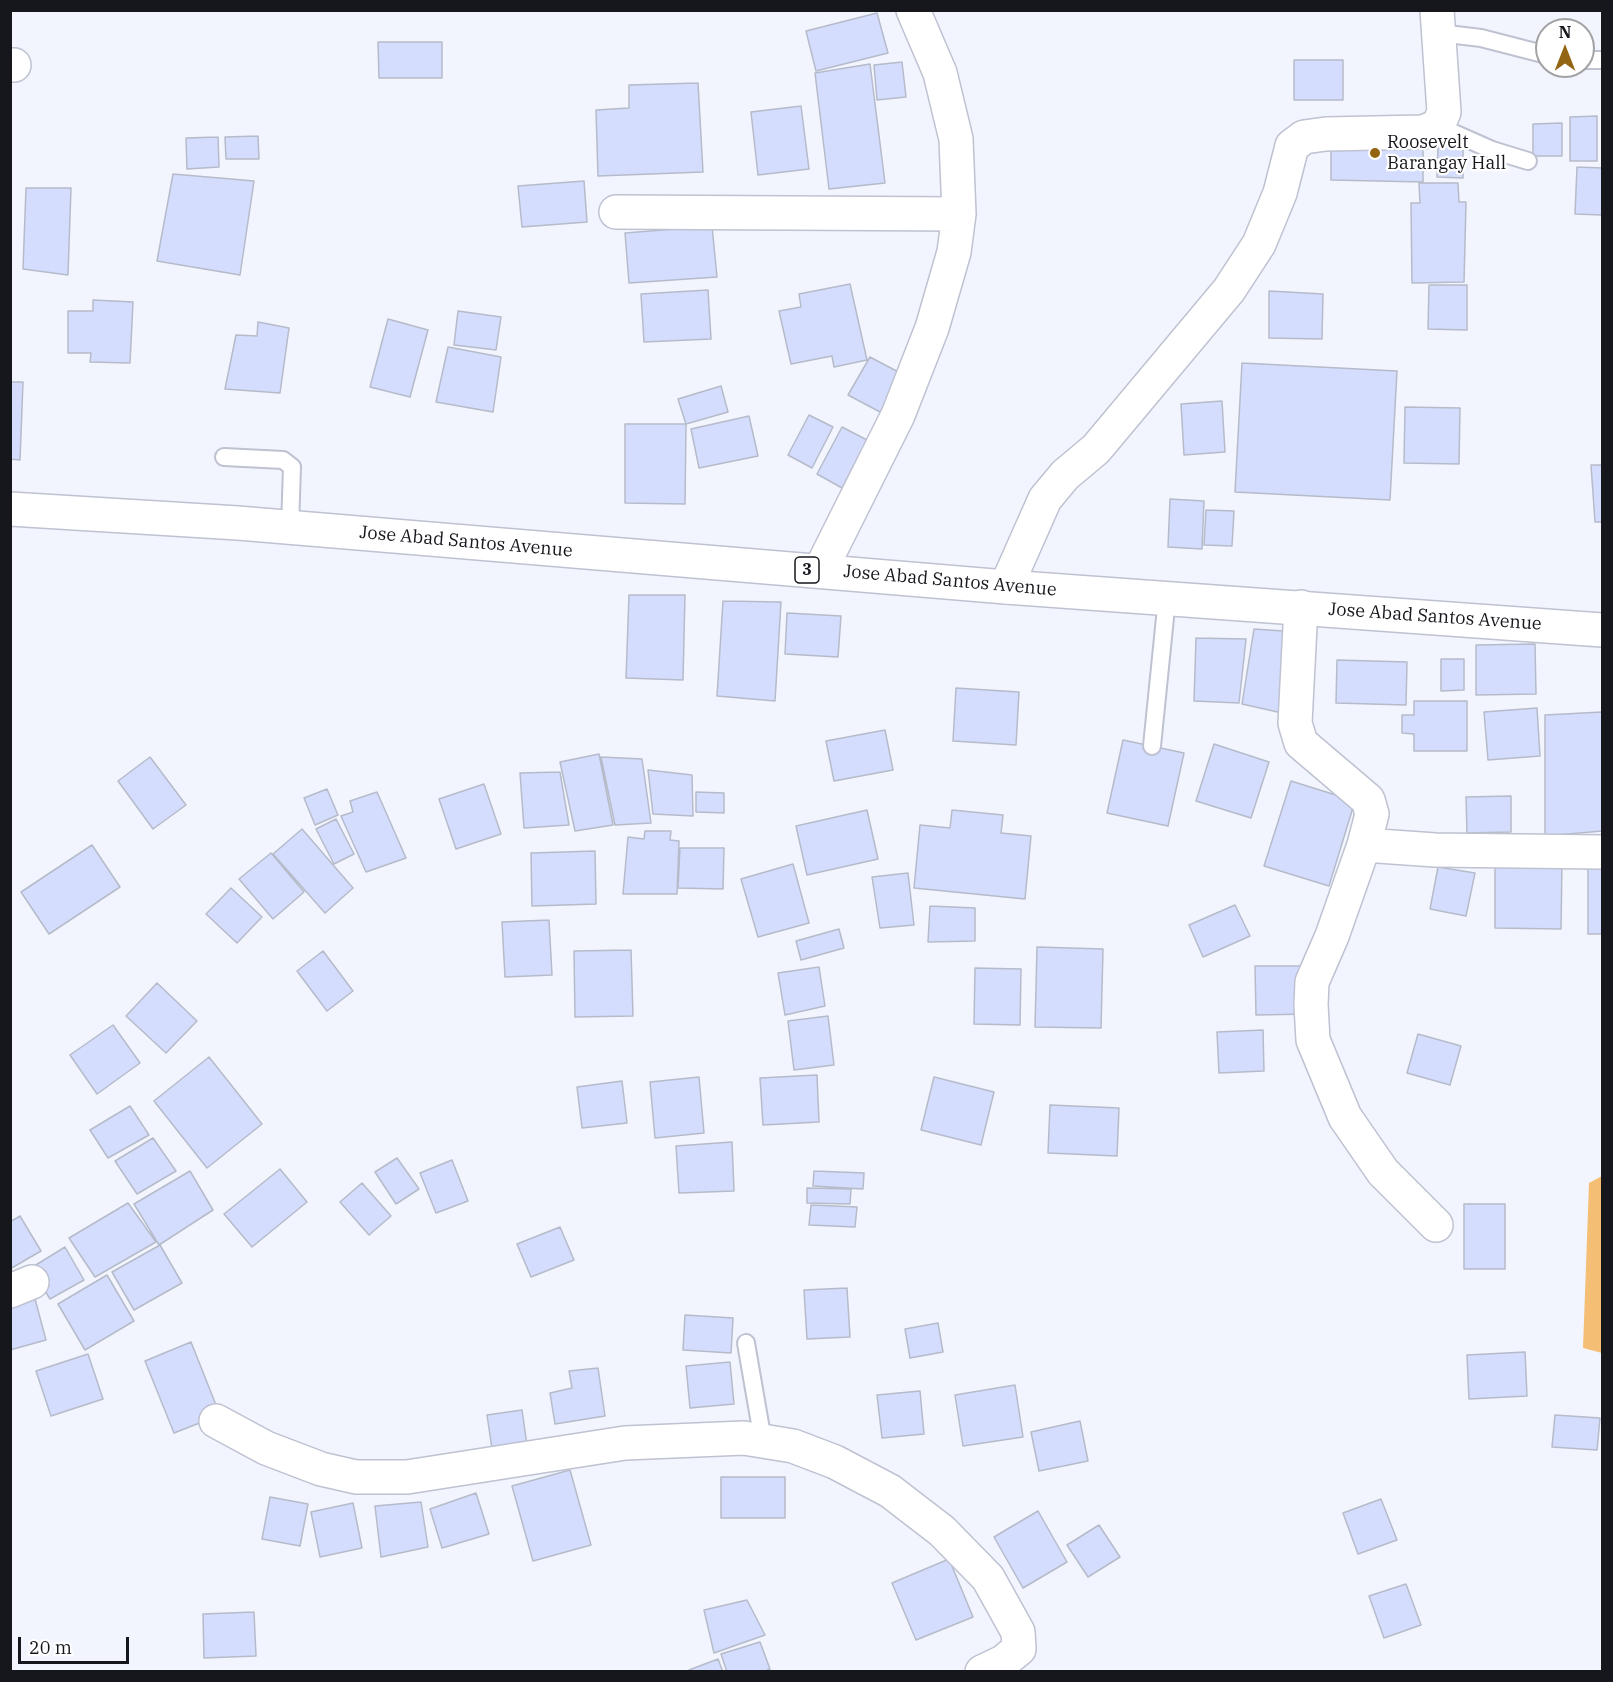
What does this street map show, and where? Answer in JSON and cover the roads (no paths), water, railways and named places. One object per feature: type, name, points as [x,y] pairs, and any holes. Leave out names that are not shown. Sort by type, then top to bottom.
[{"type":"main road","points":[[820,571],[898,414],[932,328],[954,252],[959,214],[956,139],[940,73],[913,10]]},
{"type":"main road","points":[[1006,587],[1045,499],[1065,475],[1096,449],[1229,290],[1259,244],[1280,193],[1292,146],[1304,137],[1326,134],[1424,132],[1438,126],[1444,112],[1438,22]]},
{"type":"main road","points":[[616,212],[959,214]]},
{"type":"main road","name":"Jose Abad Santos Avenue","points":[[10,509],[290,528],[1006,587],[1602,630]]},
{"type":"main road","points":[[1301,607],[1295,723],[1301,743],[1368,800],[1372,814],[1364,845],[1332,936],[1312,982],[1313,1040],[1345,1117],[1383,1172],[1436,1225]]},
{"type":"main road","points":[[1364,845],[1435,850],[1602,852]]},
{"type":"main road","points":[[216,1421],[266,1448],[321,1469],[356,1477],[407,1478],[625,1443],[744,1438],[793,1446],[835,1462],[890,1491],[942,1531],[988,1578],[1017,1632],[1019,1649],[1003,1662],[982,1671]]},
{"type":"lane","points":[[1438,22],[1481,38],[1535,52]]},
{"type":"lane","points":[[1438,126],[1492,150],[1528,161]]},
{"type":"lane","points":[[224,457],[283,460],[292,467],[290,528]]},
{"type":"lane","points":[[1152,746],[1167,598]]},
{"type":"lane","points":[[746,1343],[763,1441]]},
{"type":"place","name":"Roosevelt Barangay Hall","points":[[1375,153]]}]
